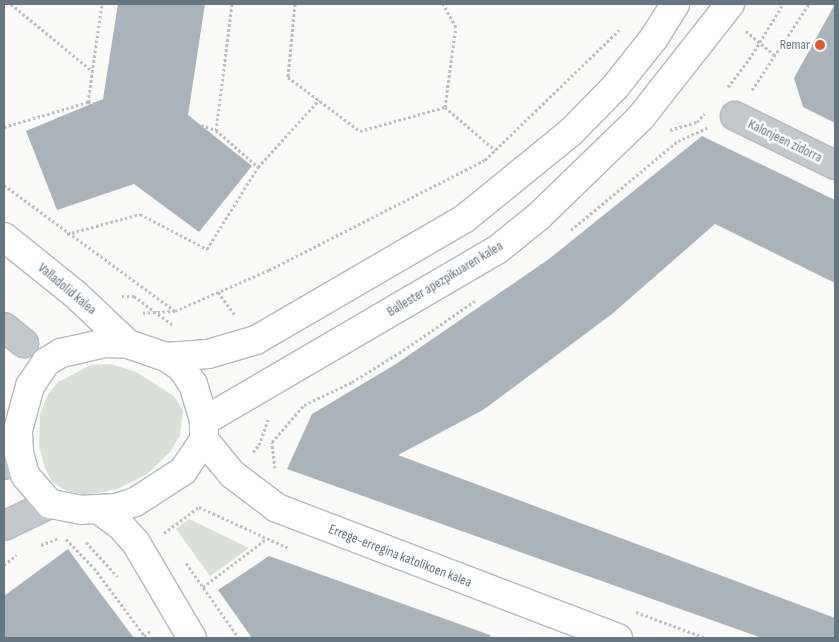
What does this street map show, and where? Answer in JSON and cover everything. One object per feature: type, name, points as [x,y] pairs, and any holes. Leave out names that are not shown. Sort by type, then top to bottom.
[{"type":"main road","points":[[166,357],[208,354],[256,340],[464,219],[572,132],[615,87],[654,38],[675,4]]},
{"type":"main road","name":"Ballester apezpikuaren kalea","points":[[204,430],[497,250],[539,216],[616,144],[672,81],[726,9]]},
{"type":"main road","name":"Valladolid kalea","points":[[4,237],[75,294],[128,344]]},
{"type":"main road","points":[[128,344],[166,357],[181,367],[193,384],[204,430],[183,471],[158,489],[134,502],[99,510],[82,510],[50,504],[11,458],[12,409],[46,362],[61,353],[83,345],[128,344]]},
{"type":"main road","name":"Errege-erregina katolikoen kalea","points":[[204,430],[232,474],[277,508],[618,638]]},
{"type":"main road","points":[[99,510],[120,526],[136,543],[174,611],[192,638]]},
{"type":"street","name":"Kalonjeen zidorra","points":[[735,116],[835,166]]},
{"type":"street","points":[[4,526],[50,504]]},
{"type":"path","points":[[11,4],[92,72]]},
{"type":"path","points":[[88,102],[102,4]]},
{"type":"path","points":[[216,130],[232,4]]},
{"type":"path","points":[[295,4],[288,77],[360,131],[445,107]]},
{"type":"path","points":[[443,4],[456,27],[445,107]]},
{"type":"path","points":[[569,232],[678,141],[735,116],[809,4]]},
{"type":"path","points":[[726,9],[775,55]]},
{"type":"path","points":[[175,311],[269,270],[485,160],[621,28]]},
{"type":"path","points":[[67,234],[140,214],[207,248],[258,167],[319,100]]},
{"type":"path","points":[[4,126],[88,102],[95,103]]},
{"type":"path","points":[[445,107],[495,150]]},
{"type":"path","points":[[201,125],[216,130],[258,167]]},
{"type":"path","points":[[276,474],[272,442],[304,404],[352,382],[400,353],[481,296]]},
{"type":"path","points":[[169,541],[163,533],[199,507],[266,539],[293,549]]},
{"type":"path","points":[[33,548],[63,536],[94,568],[145,637],[174,611],[266,539]]},
{"type":"path","points":[[82,540],[109,564],[136,543]]},
{"type":"path","points":[[4,565],[25,552]]},
{"type":"path","points":[[180,556],[239,638]]},
{"type":"path","points":[[630,610],[706,638]]},
{"type":"shaded area","points":[[111,364],[136,372],[174,396],[183,410],[180,435],[171,451],[146,475],[117,489],[88,495],[67,491],[53,483],[45,468],[39,446],[40,414],[48,394],[58,382],[91,365]]},
{"type":"shaded area","points":[[189,519],[249,548],[210,576],[176,529]]},
{"type":"building","points":[[118,4],[205,4],[188,115],[252,166],[199,232],[134,184],[57,210],[26,131],[103,99]]},
{"type":"building","points":[[835,4],[835,123],[803,107],[794,78]]},
{"type":"building","points":[[702,136],[835,200],[835,283],[715,224],[612,314],[483,410],[398,455],[835,618],[835,638],[762,638],[287,469],[312,414],[396,364],[549,259]]},
{"type":"building","points":[[68,549],[134,638],[4,638],[4,596]]},
{"type":"building","points":[[269,556],[490,635],[490,638],[252,638],[218,590]]},
{"type":"place","name":"Remar","points":[[820,45]]}]
